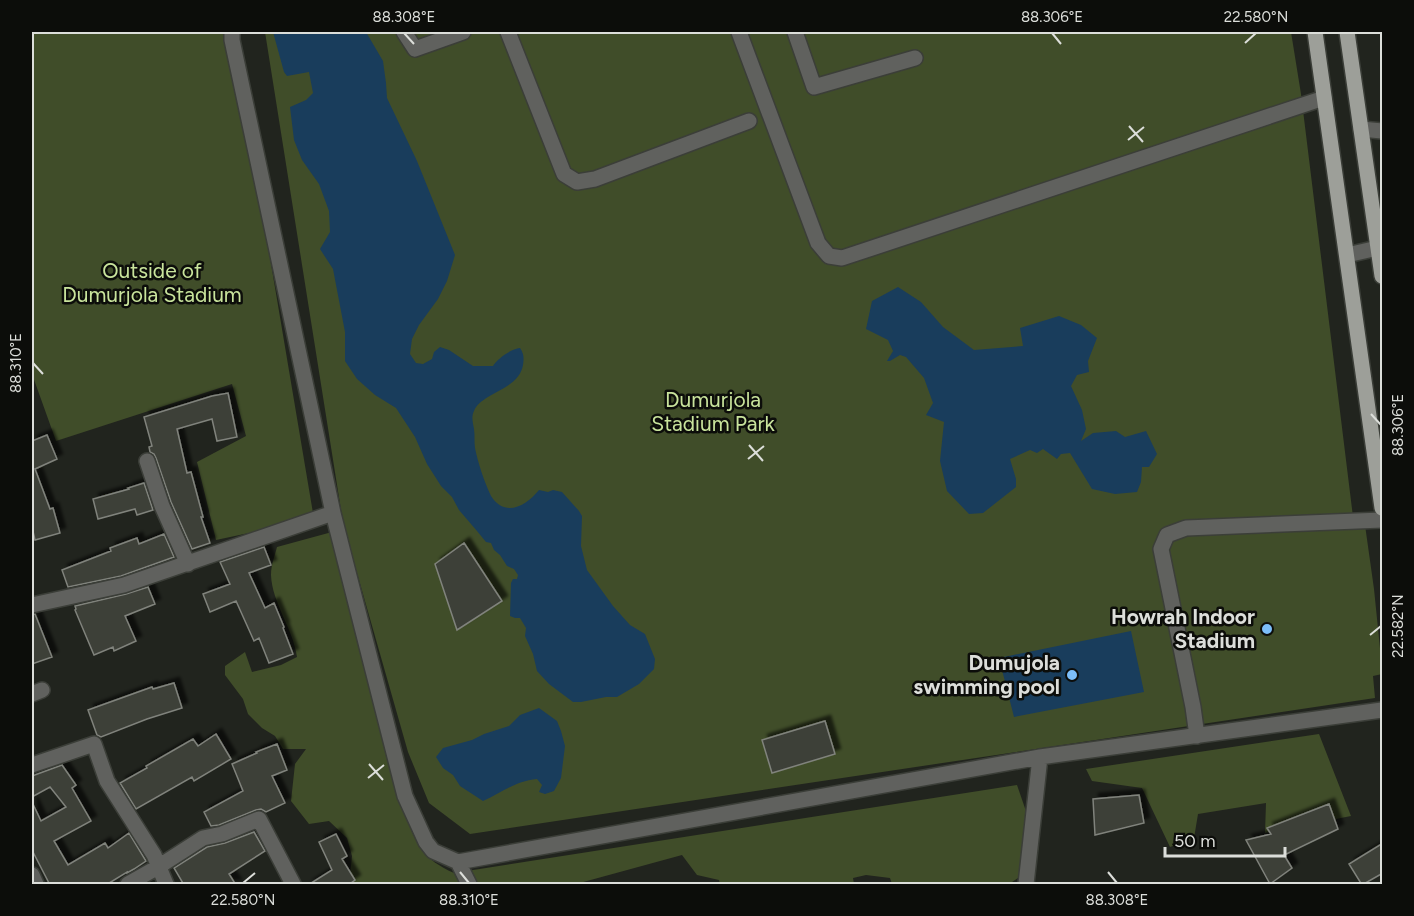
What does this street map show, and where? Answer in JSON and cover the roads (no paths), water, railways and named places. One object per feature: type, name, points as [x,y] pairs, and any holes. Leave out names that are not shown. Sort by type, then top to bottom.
[{"type":"main road","points":[[1315,32],[1383,508]]},
{"type":"main road","points":[[1347,32],[1383,276]]},
{"type":"street","points":[[232,32],[333,513],[405,796],[426,842],[433,851],[458,862],[1040,757],[1383,710]]},
{"type":"street","points":[[404,32],[415,49],[463,32]]},
{"type":"street","points":[[508,32],[564,174],[578,182],[595,179],[749,121]]},
{"type":"street","points":[[739,32],[818,243],[830,256],[842,258],[1324,98]]},
{"type":"street","points":[[795,32],[814,87],[915,58]]},
{"type":"street","points":[[1361,129],[1383,131]]},
{"type":"street","points":[[1347,255],[1380,248]]},
{"type":"street","points":[[147,461],[162,506],[188,564]]},
{"type":"street","points":[[32,605],[124,585],[333,513]]},
{"type":"street","points":[[1197,736],[1161,549],[1167,535],[1186,528],[1383,520]]},
{"type":"street","points":[[32,765],[94,744],[107,781],[154,855],[166,885]]},
{"type":"street","points":[[1026,885],[1040,757]]},
{"type":"street","points":[[128,885],[203,838],[222,834],[259,819],[293,885]]},
{"type":"street","points":[[458,862],[469,885]]},
{"type":"street","points":[[32,875],[36,885]]},
{"type":"water","points":[[273,32],[366,32],[383,61],[387,98],[417,161],[455,255],[447,281],[438,299],[412,339],[410,354],[416,363],[423,364],[432,359],[434,352],[440,347],[449,350],[473,366],[493,366],[509,352],[520,348],[524,360],[515,380],[484,400],[473,413],[478,460],[491,496],[503,507],[522,505],[539,490],[548,492],[553,490],[562,492],[582,516],[581,546],[587,570],[630,625],[645,634],[655,659],[654,669],[639,684],[617,697],[573,702],[549,684],[537,671],[525,636],[526,628],[520,618],[510,616],[511,583],[513,579],[517,579],[518,575],[514,569],[507,566],[491,543],[486,542],[441,486],[427,464],[415,437],[396,408],[375,395],[357,379],[345,361],[345,332],[333,269],[320,249],[330,232],[329,211],[319,184],[302,160],[294,140],[290,107],[306,100],[313,93],[309,72],[287,76]]},
{"type":"water","points":[[898,287],[921,302],[943,327],[974,350],[1023,346],[1020,328],[1059,316],[1081,325],[1097,338],[1088,361],[1089,372],[1077,375],[1071,386],[1082,410],[1086,429],[1081,441],[1093,433],[1116,431],[1125,437],[1146,431],[1157,454],[1149,467],[1142,467],[1141,482],[1137,492],[1115,494],[1092,489],[1070,453],[1061,454],[1057,459],[1043,449],[1037,453],[1030,450],[1010,459],[1016,487],[983,513],[969,514],[947,491],[940,461],[944,422],[926,415],[933,403],[924,378],[906,357],[900,355],[887,361],[893,351],[888,340],[866,329],[872,301]]},
{"type":"water","name":"Dumujola swimming pool","points":[[1131,631],[1144,692],[1014,717],[999,658]]},
{"type":"water","points":[[539,708],[557,721],[565,746],[561,778],[554,791],[545,794],[539,792],[542,785],[537,779],[529,780],[483,801],[460,786],[436,757],[443,748],[509,726],[520,715]]},
{"type":"place","name":"Howrah Indoor Stadium","points":[[1267,629]]},
{"type":"place","name":"Dumujola swimming pool","points":[[1072,675]]},
{"type":"park label","name":"Outside of Dumurjola Stadium","points":[[152,283]]},
{"type":"park label","name":"Dumurjola Stadium Park","points":[[713,412]]}]
